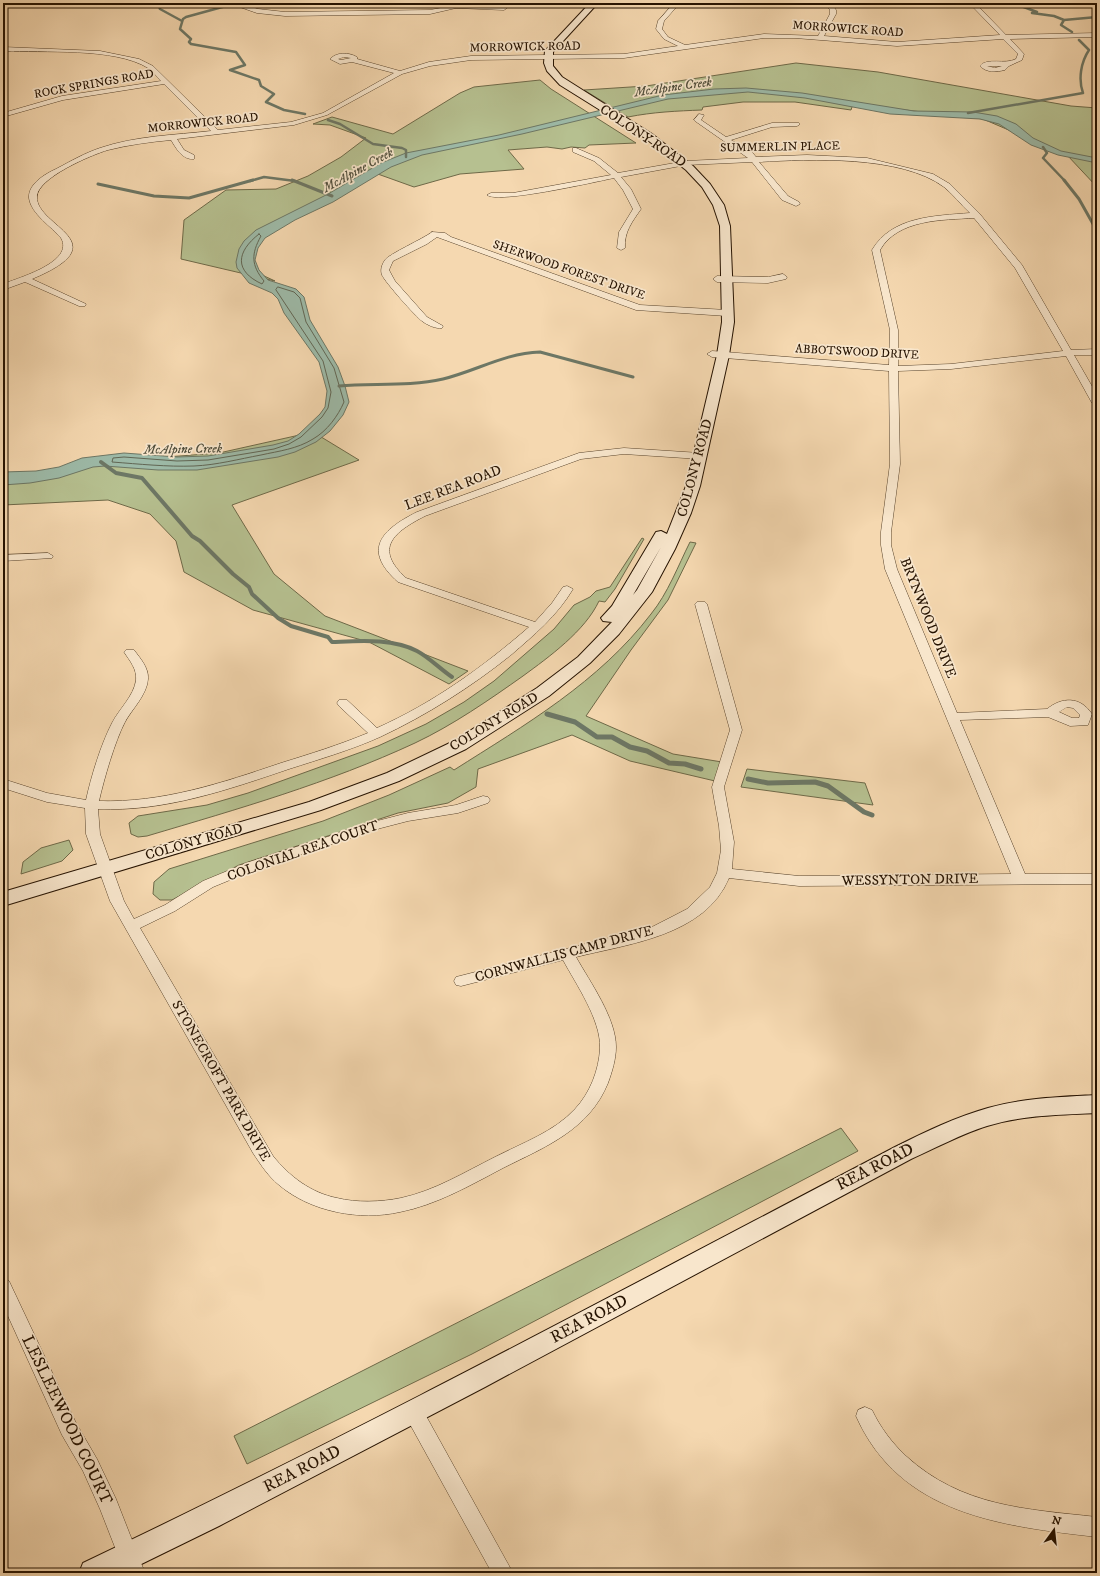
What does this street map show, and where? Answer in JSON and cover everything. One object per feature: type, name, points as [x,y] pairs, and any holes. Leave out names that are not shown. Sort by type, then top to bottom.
[{"type":"main road","points":[[544,57],[543,50],[551,39],[587,3]]},
{"type":"main road","points":[[544,57],[558,40],[594,3]]},
{"type":"main road","name":"COLONY ROAD","points":[[3,899],[103,864],[302,801],[380,773],[447,740],[531,688],[572,656],[618,608],[648,572],[656,546],[673,510],[694,455],[717,354],[728,322],[722,313],[722,279],[727,248],[723,212],[705,185],[682,164],[623,124],[559,86],[549,73],[541,66],[544,57]]},
{"type":"main road","name":"COLONY ROAD","points":[[3,889],[103,864]]},
{"type":"main road","name":"REA ROAD","points":[[93,1573],[132,1564],[413,1412],[832,1189],[903,1153],[965,1125],[989,1117],[1018,1111],[1058,1106],[1097,1104]]},
{"type":"street","points":[[232,3],[256,10],[297,14],[421,12],[443,10],[460,4],[504,8]]},
{"type":"street","points":[[677,3],[661,21],[659,29],[666,38],[685,47]]},
{"type":"street","points":[[820,38],[833,14],[833,10],[828,3]]},
{"type":"street","points":[[972,3],[1019,52],[1021,57],[1014,63],[1006,65]]},
{"type":"street","name":"MORROWICK ROAD","points":[[3,287],[52,267],[69,251],[67,240],[33,202],[33,193],[39,183],[56,170],[100,150],[131,143],[282,125],[313,119],[400,73],[429,64],[471,58],[624,56],[757,36],[820,38],[897,44],[1004,37],[1097,35]]},
{"type":"street","points":[[3,49],[97,53],[123,56],[139,61],[151,67],[217,133]]},
{"type":"street","points":[[352,60],[400,73]]},
{"type":"street","name":"ROCK SPRINGS ROAD","points":[[3,115],[62,98],[166,82]]},
{"type":"street","points":[[701,114],[697,120],[749,154],[786,198],[796,204]]},
{"type":"street","points":[[725,139],[772,125],[797,124]]},
{"type":"street","points":[[173,138],[181,151],[191,157]]},
{"type":"street","points":[[576,150],[589,154],[618,176],[631,193],[636,209],[625,224],[620,239],[621,248]]},
{"type":"street","name":"SUMMERLIN PLACE","points":[[491,195],[513,194],[682,164],[752,159],[822,157],[867,160],[897,166],[930,176],[946,186],[976,215],[1019,267],[1097,403]]},
{"type":"street","name":"BRYNWOOD DRIVE","points":[[976,215],[930,220],[908,225],[889,233],[878,244],[877,253],[894,330],[895,348],[895,464],[886,532],[888,558],[1020,879]]},
{"type":"street","name":"SHERWOOD FOREST DRIVE","points":[[439,326],[424,319],[385,273],[386,266],[395,256],[424,242],[431,236],[442,235],[448,239],[507,261],[639,308],[722,313]]},
{"type":"street","points":[[722,279],[768,280],[783,277]]},
{"type":"street","points":[[24,278],[82,304]]},
{"type":"street","name":"ABBOTSWOOD DRIVE","points":[[717,354],[894,368],[951,366],[1068,353],[1097,352]]},
{"type":"street","name":"LEE REA ROAD","points":[[537,626],[402,580],[392,572],[384,560],[383,546],[387,537],[407,520],[420,514],[579,456],[603,451],[626,450],[694,455]]},
{"type":"street","points":[[3,558],[48,556]]},
{"type":"street","points":[[3,783],[37,795],[92,804],[124,805],[206,791],[238,783],[350,745],[376,734],[434,704],[458,689],[551,614],[567,589]]},
{"type":"street","name":"CORNWALLIS CAMP DRIVE","points":[[462,981],[665,928],[685,917],[706,901],[719,885],[724,873],[727,858],[727,841],[717,788],[723,767],[733,748],[736,730],[701,604]]},
{"type":"street","name":"STONECROFT PARK DRIVE","points":[[130,652],[138,665],[142,679],[140,688],[118,723],[96,786],[92,804],[91,822],[93,834],[117,901],[242,1117],[261,1154],[286,1184],[333,1205],[363,1207],[399,1205],[434,1194],[553,1135],[575,1119],[589,1103],[598,1087],[608,1047],[602,1023],[567,954]]},
{"type":"street","points":[[343,703],[376,734]]},
{"type":"street","points":[[953,716],[1050,713]]},
{"type":"street","name":"COLONIAL REA COURT","points":[[132,926],[170,908],[208,884],[254,865],[377,825],[408,817],[458,809],[482,800]]},
{"type":"street","name":"WESSYNTON DRIVE","points":[[724,873],[799,881],[1097,879]]},
{"type":"street","name":"LESLEEWOOD COURT","points":[[3,1286],[68,1429],[90,1466],[132,1564]]},
{"type":"street","points":[[413,1412],[503,1573]]},
{"type":"street","points":[[865,1416],[877,1438],[901,1464],[920,1481],[940,1494],[973,1508],[1008,1516],[1097,1527]]},
{"type":"green space","points":[[796,63],[878,72],[1071,106],[1097,108],[1097,187],[1067,155],[983,119],[853,104],[851,110],[795,102],[743,102],[703,107],[702,110],[674,111],[628,117],[584,90],[646,86]]},
{"type":"green space","points":[[540,80],[551,89],[636,143],[589,145],[585,148],[571,147],[562,149],[547,147],[508,150],[524,169],[460,174],[414,187],[375,173],[252,238],[249,269],[275,281],[181,259],[184,220],[226,190],[276,189],[308,176],[341,157],[366,138],[330,125],[313,124],[332,117],[393,134],[460,93],[474,87]]},
{"type":"green space","points":[[313,432],[359,460],[232,505],[274,574],[325,616],[468,671],[449,684],[369,642],[253,610],[184,572],[176,541],[150,514],[108,500],[3,505],[3,478],[114,461],[219,453]]},
{"type":"green space","points":[[642,538],[644,539],[615,589],[605,602],[599,601],[585,623],[566,643],[510,685],[443,728],[415,743],[383,757],[316,783],[215,816],[147,836],[138,837],[131,834],[129,823],[138,816],[207,805],[248,793],[378,746],[426,724],[464,702],[494,681],[554,629],[574,605],[590,597],[596,591],[610,587]]},
{"type":"green space","points":[[690,542],[696,543],[668,600],[631,650],[586,716],[673,754],[722,762],[715,781],[630,761],[572,735],[478,769],[476,787],[448,803],[398,813],[239,865],[172,900],[160,900],[153,894],[154,882],[169,869],[323,821],[389,795],[450,767],[454,770],[534,719],[585,681],[631,638],[663,597]]},
{"type":"green space","points":[[747,769],[865,783],[873,805],[741,787]]},
{"type":"green space","points":[[69,840],[73,850],[62,861],[21,874],[23,862],[41,848]]},
{"type":"green space","points":[[841,1128],[858,1151],[472,1354],[247,1464],[234,1436]]},
{"type":"water","points":[[746,88],[802,93],[914,111],[973,112],[997,116],[1016,124],[1033,138],[1061,151],[1097,158],[1097,163],[1058,155],[1031,145],[999,124],[980,119],[890,114],[805,98],[748,92],[668,99],[522,134],[422,155],[391,167],[333,202],[295,220],[265,238],[258,248],[255,260],[259,270],[268,280],[296,289],[304,297],[310,320],[338,367],[349,402],[343,415],[330,431],[316,442],[295,452],[278,457],[197,470],[158,470],[105,466],[93,467],[59,478],[30,483],[3,485],[3,472],[36,471],[59,467],[82,458],[124,453],[177,457],[208,456],[273,445],[288,441],[299,434],[320,414],[325,407],[327,391],[319,362],[284,313],[278,299],[272,293],[249,283],[237,268],[236,262],[239,249],[244,241],[256,230],[328,194],[381,163],[406,153],[499,135],[663,95],[714,89]]},
{"type":"waterway","points":[[163,3],[159,6],[160,9],[182,21]]},
{"type":"waterway","points":[[1027,3],[1021,6],[1037,12],[1032,13],[1054,16],[1064,20]]},
{"type":"waterway","points":[[226,6],[186,17],[183,19],[180,29],[191,39],[189,42],[191,44],[236,52],[245,65],[230,70],[259,80],[261,86],[274,94],[266,102],[284,110],[305,114]]},
{"type":"waterway","points":[[1064,20],[1097,17]]},
{"type":"waterway","points":[[1064,20],[1061,25],[1072,32]]},
{"type":"waterway","points":[[968,113],[1083,93],[1081,88],[1081,71],[1082,65],[1089,50],[1079,40]]},
{"type":"waterway","name":"McAlpine Creek","points":[[328,120],[340,124],[373,144],[402,148],[406,150],[406,157]]},
{"type":"waterway","points":[[1043,147],[1047,153],[1043,158],[1065,181]]},
{"type":"waterway","points":[[250,181],[264,177],[294,181]]},
{"type":"waterway","points":[[98,184],[154,196],[189,198],[253,180]]},
{"type":"waterway","points":[[1064,180],[1079,199],[1097,231]]},
{"type":"waterway","name":"McAlpine Creek","points":[[294,181],[332,196]]},
{"type":"waterway","points":[[339,386],[404,384],[443,379],[503,359],[527,353],[540,352],[633,377]]},
{"type":"waterway","points":[[101,462],[116,473],[142,478],[192,536],[200,541],[233,574],[249,587],[252,594],[278,618],[291,626],[328,637],[332,642],[375,641],[407,647],[422,654],[452,677]]},
{"type":"waterway","points":[[547,714],[575,722],[597,737],[612,737],[630,747],[647,751],[669,763],[685,764],[701,769]]},
{"type":"waterway","points":[[748,779],[768,783],[815,782],[828,786],[864,812],[872,815]]}]
